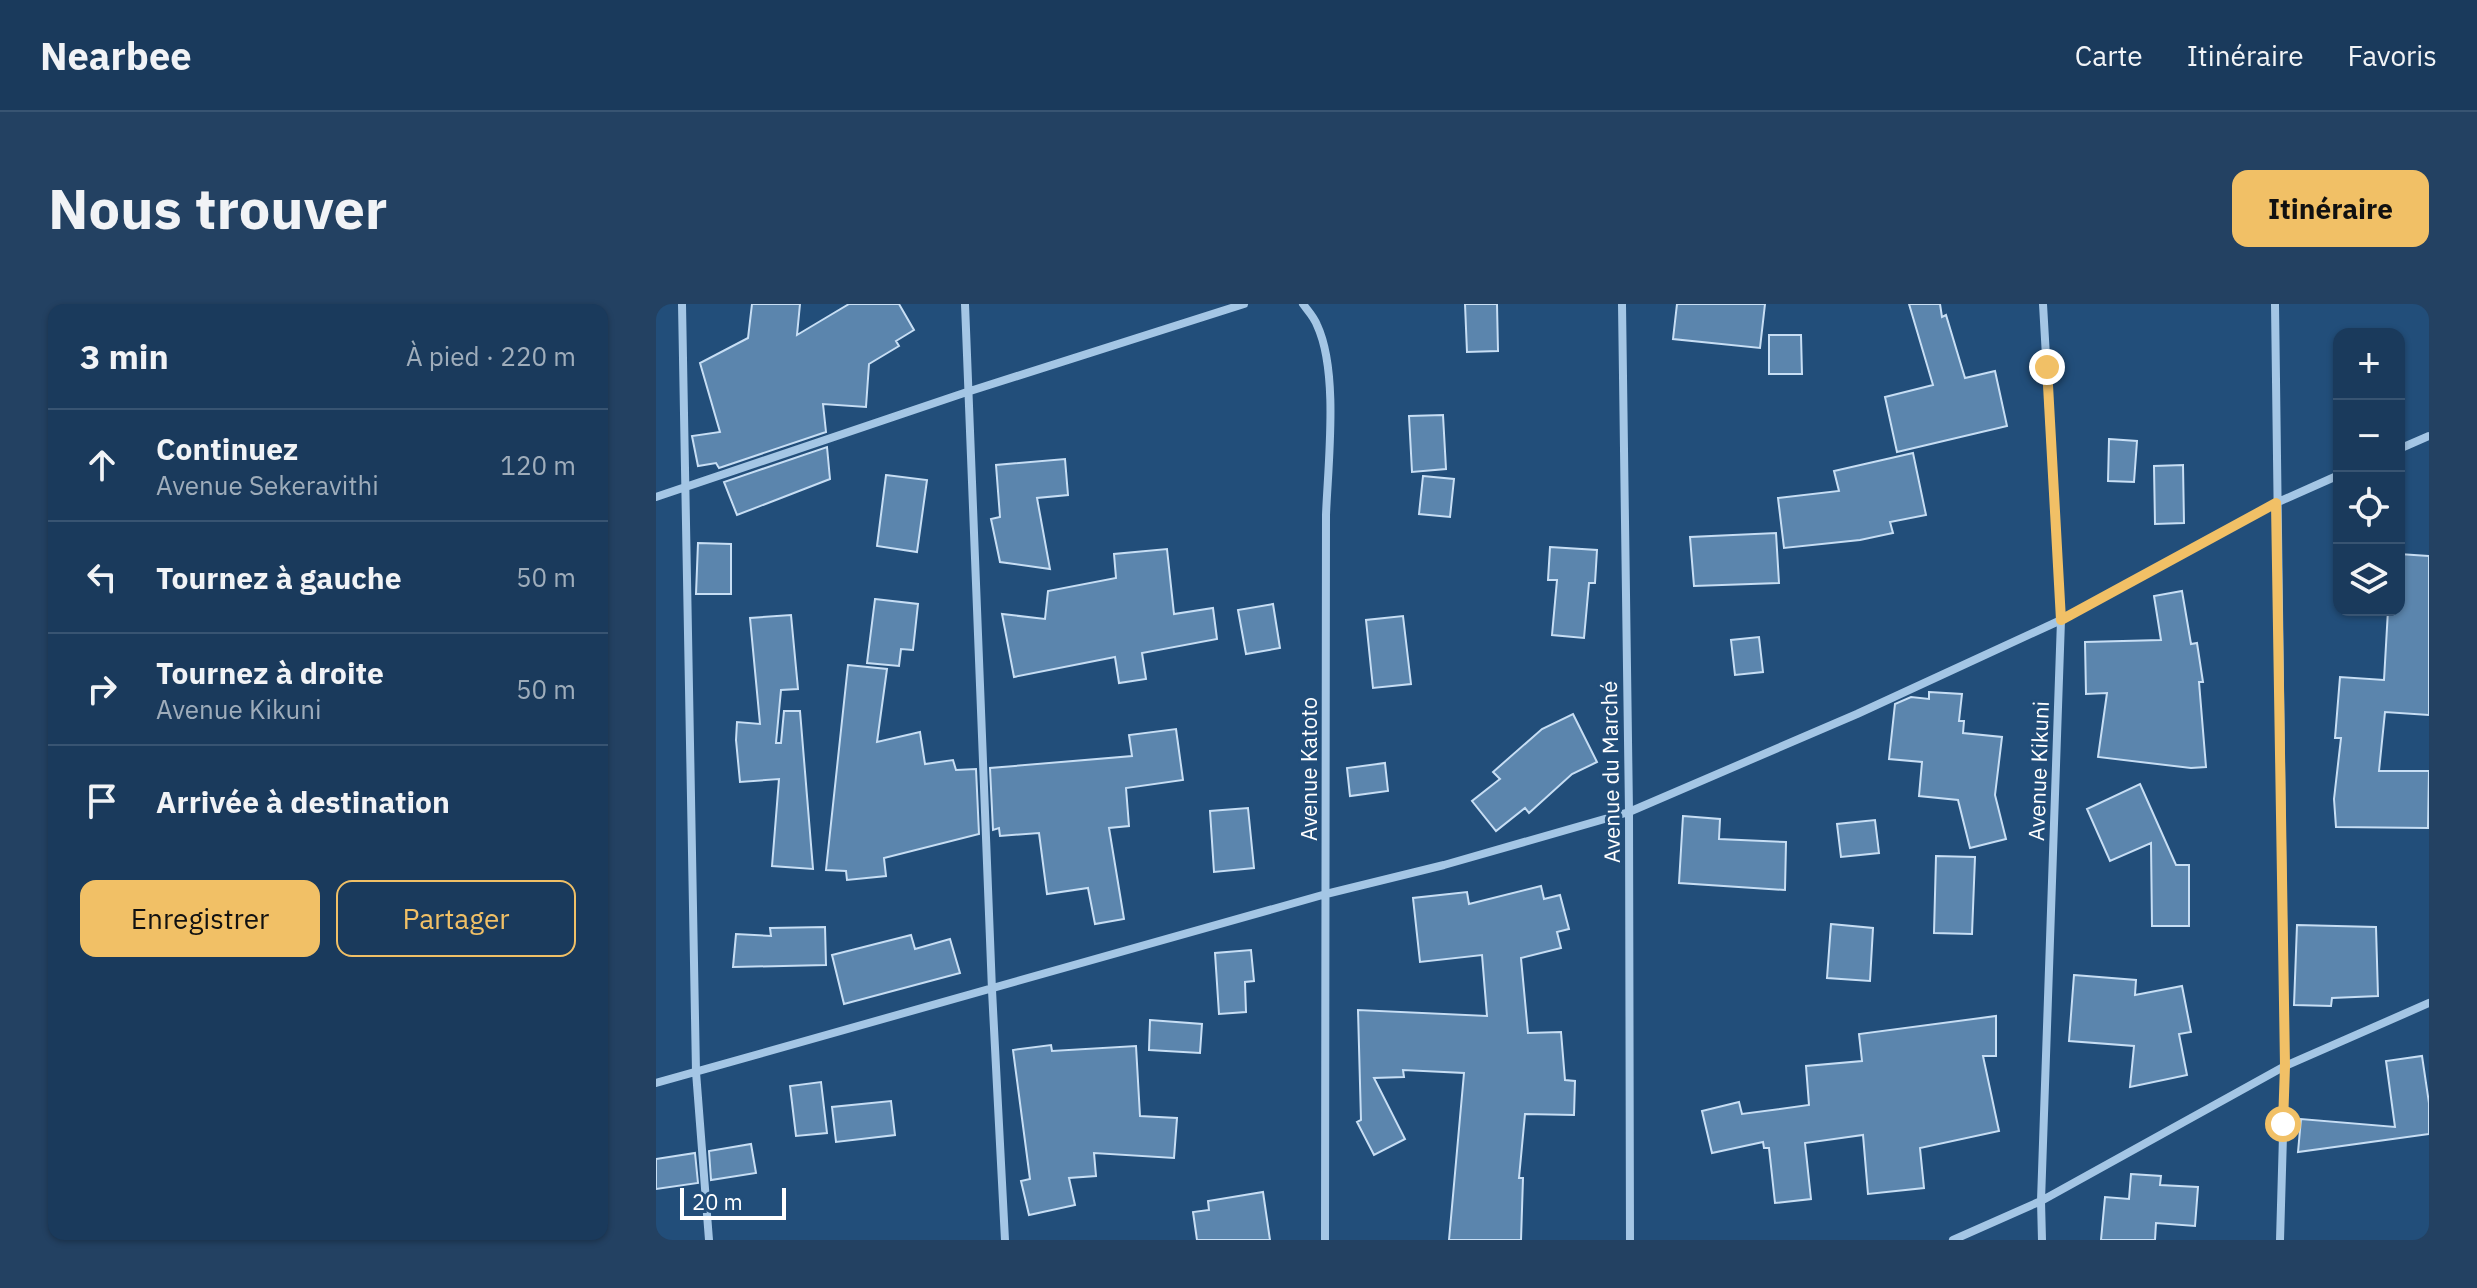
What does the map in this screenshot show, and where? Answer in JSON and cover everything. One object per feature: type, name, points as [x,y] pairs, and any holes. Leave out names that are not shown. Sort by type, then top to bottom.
[{"type":"street","points":[[682,304],[696,1072],[709,1240]]},
{"type":"street","points":[[965,304],[1005,1240]]},
{"type":"street","points":[[656,497],[967,392],[1244,304]]},
{"type":"street","name":"Avenue Katoto","points":[[1303,304],[1317,323],[1325,351],[1330,410],[1326,515],[1325,1240]]},
{"type":"street","name":"Avenue du Marché","points":[[1622,304],[1629,812],[1630,1240]]},
{"type":"street","name":"Avenue Kikuni","points":[[2042,1240],[2061,620],[2043,304]]},
{"type":"street","points":[[2275,304],[2285,1066],[2280,1240]]},
{"type":"street","points":[[2405,446],[2429,436]]},
{"type":"street","points":[[656,1083],[1629,812],[1857,714],[2061,620],[2276,503],[2333,478]]},
{"type":"street","points":[[1953,1240],[2041,1201],[2285,1066],[2429,1003]]},
{"type":"building","points":[[752,304],[800,304],[797,335],[849,304],[899,304],[914,330],[896,341],[899,346],[869,364],[866,407],[823,404],[826,432],[719,468],[716,463],[698,466],[692,436],[720,432],[700,363],[748,338]]},
{"type":"building","points":[[1465,304],[1497,304],[1498,351],[1467,352]]},
{"type":"building","points":[[1677,304],[1765,304],[1760,348],[1673,339]]},
{"type":"building","points":[[1909,304],[1940,304],[1965,378],[1995,371],[2007,426],[1897,452],[1885,397],[1933,385]]},
{"type":"building","points":[[1769,335],[1801,335],[1802,374],[1769,374]]},
{"type":"building","points":[[1443,415],[1446,469],[1412,472],[1409,416]]},
{"type":"building","points":[[2109,439],[2137,441],[2134,482],[2108,481]]},
{"type":"building","points":[[827,447],[830,479],[737,515],[724,482]]},
{"type":"building","points":[[1913,453],[1926,515],[1890,522],[1893,533],[1860,540],[1784,548],[1778,498],[1839,491],[1834,471]]},
{"type":"building","points":[[1065,459],[1068,495],[1037,498],[1050,569],[1000,562],[991,519],[1000,517],[996,465]]},
{"type":"building","points":[[2183,465],[2184,523],[2155,524],[2154,466]]},
{"type":"building","points":[[886,475],[927,480],[917,552],[877,546]]},
{"type":"building","points":[[1423,476],[1454,479],[1450,517],[1419,514]]},
{"type":"building","points":[[1776,533],[1779,583],[1694,586],[1690,537]]},
{"type":"building","points":[[698,543],[731,544],[731,594],[696,594]]},
{"type":"building","points":[[1550,547],[1597,550],[1595,583],[1589,583],[1584,638],[1552,635],[1557,580],[1548,580]]},
{"type":"building","points":[[1167,549],[1174,614],[1213,608],[1217,639],[1142,653],[1146,679],[1119,683],[1115,657],[1014,677],[1002,614],[1045,619],[1048,591],[1116,578],[1114,554]]},
{"type":"building","points":[[2405,554],[2429,556],[2429,715],[2385,712],[2379,771],[2429,771],[2428,828],[2336,827],[2334,799],[2341,738],[2335,738],[2340,677],[2384,680],[2388,616],[2405,616]]},
{"type":"building","points":[[2182,591],[2191,644],[2197,643],[2203,682],[2199,682],[2206,767],[2098,757],[2107,693],[2086,694],[2085,642],[2161,640],[2154,596]]},
{"type":"building","points":[[875,599],[918,604],[913,650],[901,649],[899,666],[867,663]]},
{"type":"building","points":[[1273,604],[1280,648],[1246,654],[1238,610]]},
{"type":"building","points":[[791,615],[798,689],[781,690],[776,743],[781,743],[784,711],[800,711],[813,869],[772,866],[779,779],[740,782],[736,740],[737,722],[760,724],[750,618]]},
{"type":"building","points":[[1403,616],[1411,684],[1373,688],[1366,620]]},
{"type":"building","points":[[1759,637],[1763,672],[1735,675],[1731,640]]},
{"type":"building","points":[[848,665],[887,669],[877,742],[920,732],[925,764],[953,760],[956,770],[976,769],[979,834],[884,858],[886,876],[847,880],[846,871],[826,870]]},
{"type":"building","points":[[1929,692],[1962,694],[1959,721],[1964,721],[1963,733],[2002,737],[1995,795],[2006,839],[1970,848],[1958,800],[1919,796],[1922,762],[1889,759],[1895,704],[1911,697],[1929,699]]},
{"type":"building","points":[[1573,714],[1597,762],[1572,774],[1529,813],[1525,808],[1496,831],[1472,801],[1500,779],[1493,772],[1542,729]]},
{"type":"building","points":[[1176,729],[1183,780],[1126,788],[1129,826],[1109,828],[1124,919],[1095,924],[1088,888],[1047,894],[1039,833],[1000,836],[999,828],[993,830],[990,768],[1132,756],[1129,735]]},
{"type":"building","points":[[1385,763],[1388,791],[1350,796],[1347,768]]},
{"type":"building","points":[[2140,784],[2176,865],[2189,865],[2189,926],[2152,926],[2151,843],[2110,861],[2087,809]]},
{"type":"building","points":[[1248,808],[1254,868],[1214,872],[1210,811]]},
{"type":"building","points":[[1683,816],[1720,819],[1719,839],[1786,842],[1785,890],[1679,883]]},
{"type":"building","points":[[1875,820],[1879,853],[1841,857],[1837,824]]},
{"type":"building","points":[[1936,856],[1975,857],[1972,934],[1934,933]]},
{"type":"building","points":[[1541,886],[1544,899],[1560,895],[1569,929],[1557,932],[1561,948],[1521,958],[1528,1033],[1561,1032],[1565,1080],[1575,1081],[1574,1115],[1525,1114],[1519,1178],[1523,1178],[1521,1240],[1449,1240],[1464,1073],[1403,1070],[1404,1077],[1374,1078],[1405,1139],[1374,1155],[1357,1122],[1361,1120],[1358,1010],[1487,1016],[1482,955],[1420,962],[1413,898],[1467,892],[1469,904]]},
{"type":"building","points":[[1831,924],[1873,928],[1870,981],[1827,978]]},
{"type":"building","points":[[2297,925],[2376,927],[2378,996],[2332,998],[2331,1006],[2294,1005]]},
{"type":"building","points":[[825,927],[826,965],[733,967],[736,934],[771,936],[770,928]]},
{"type":"building","points":[[911,935],[915,949],[950,939],[960,973],[844,1004],[832,955]]},
{"type":"building","points":[[1251,950],[1254,981],[1245,982],[1246,1012],[1219,1014],[1215,953]]},
{"type":"building","points":[[2074,975],[2136,980],[2135,995],[2182,986],[2191,1032],[2179,1034],[2187,1075],[2130,1087],[2134,1046],[2069,1041]]},
{"type":"building","points":[[1996,1016],[1996,1056],[1983,1056],[1999,1131],[1920,1148],[1924,1188],[1868,1194],[1863,1135],[1805,1143],[1811,1199],[1775,1203],[1769,1148],[1764,1148],[1763,1142],[1712,1153],[1702,1111],[1739,1102],[1742,1114],[1809,1105],[1806,1066],[1862,1061],[1859,1034]]},
{"type":"building","points":[[1150,1020],[1202,1024],[1200,1053],[1149,1050]]},
{"type":"building","points":[[1051,1045],[1052,1051],[1136,1046],[1140,1116],[1177,1118],[1174,1158],[1094,1153],[1096,1176],[1069,1178],[1075,1205],[1029,1215],[1021,1181],[1030,1179],[1013,1050]]},
{"type":"building","points":[[2422,1056],[2429,1103],[2429,1134],[2298,1152],[2301,1119],[2395,1127],[2386,1061]]},
{"type":"building","points":[[821,1082],[827,1133],[796,1136],[790,1086]]},
{"type":"building","points":[[891,1101],[895,1135],[836,1142],[832,1107]]},
{"type":"building","points":[[751,1144],[756,1173],[711,1180],[709,1151]]},
{"type":"building","points":[[695,1153],[698,1183],[656,1189],[656,1159]]},
{"type":"building","points":[[2131,1174],[2161,1176],[2160,1185],[2198,1187],[2195,1226],[2156,1223],[2155,1240],[2101,1240],[2105,1197],[2129,1199]]},
{"type":"building","points":[[1263,1192],[1270,1240],[1197,1240],[1193,1212],[1209,1210],[1208,1201]]},
{"type":"route","points":[[2047,367],[2061,620],[2276,503],[2285,1066],[2283,1124]]}]
